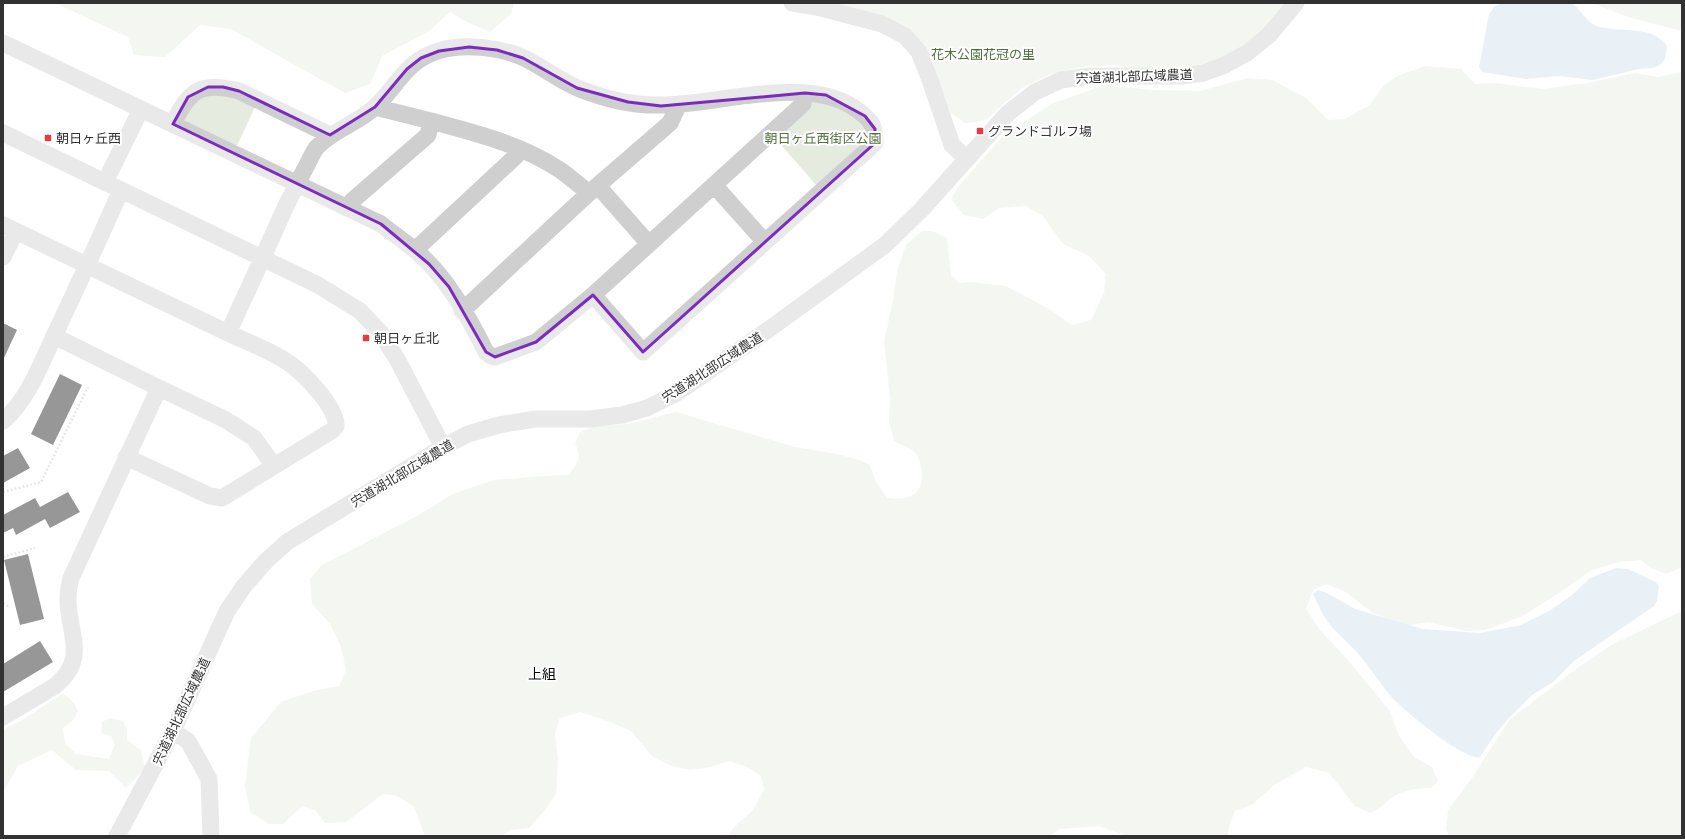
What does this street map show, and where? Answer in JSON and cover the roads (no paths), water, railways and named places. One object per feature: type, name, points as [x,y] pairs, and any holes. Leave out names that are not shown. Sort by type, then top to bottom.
[{"type":"street","points":[[792,3],[817,7],[882,24],[905,36],[919,52],[952,145],[967,159]]},
{"type":"street","name":"宍道湖北部広域農道","points":[[117,836],[173,731],[227,611],[244,586],[266,561],[288,542],[443,447],[468,434],[500,425],[535,418],[590,419],[622,415],[647,408],[677,393],[765,332],[885,245],[922,210],[1008,113],[1035,92],[1061,80],[1091,76],[1182,76],[1203,73],[1247,53],[1269,35],[1296,3]]},
{"type":"street","points":[[3,43],[381,224],[415,250],[449,287],[486,352],[495,357],[536,342],[593,296],[803,104],[805,93]]},
{"type":"street","points":[[228,333],[296,184],[316,148],[330,135],[350,125],[375,107],[407,68],[420,58],[439,50],[469,47],[497,50],[523,58],[577,88],[606,98],[661,106],[757,95],[805,93],[826,95],[850,105],[865,116],[875,129],[875,143],[643,352],[593,296]]},
{"type":"street","points":[[173,124],[188,97],[199,90],[208,87],[223,87],[239,91],[330,135]]},
{"type":"street","points":[[462,310],[593,190],[670,123],[679,104]]},
{"type":"street","points":[[375,107],[494,139],[520,149],[593,190],[649,244]]},
{"type":"street","points":[[109,174],[142,109]]},
{"type":"street","points":[[347,208],[352,201],[428,135],[431,121]]},
{"type":"street","points":[[3,133],[318,285],[360,312],[380,332],[397,359],[443,447]]},
{"type":"street","points":[[415,250],[516,156],[520,149]]},
{"type":"street","points":[[714,185],[765,242]]},
{"type":"street","points":[[3,421],[14,411],[30,386],[88,265],[121,190]]},
{"type":"street","points":[[3,257],[9,228],[287,362],[309,381],[335,415],[336,426],[333,430],[227,496],[216,498],[126,457]]},
{"type":"street","points":[[54,336],[226,420],[254,438],[274,466]]},
{"type":"street","points":[[3,717],[55,686],[62,681],[68,672],[75,651],[75,640],[68,600],[71,578],[159,388]]},
{"type":"street","points":[[173,731],[188,741],[209,779],[211,836]]},
{"type":"water","points":[[1501,3],[1572,3],[1590,22],[1597,26],[1634,30],[1652,34],[1667,46],[1665,59],[1660,65],[1653,68],[1639,69],[1593,80],[1559,76],[1526,79],[1482,72],[1479,67],[1489,14],[1495,6]]},
{"type":"water","points":[[1616,568],[1628,569],[1656,582],[1659,586],[1657,601],[1654,606],[1574,661],[1552,683],[1532,695],[1508,719],[1480,757],[1472,756],[1448,743],[1418,721],[1395,701],[1358,653],[1331,626],[1313,594],[1318,590],[1325,592],[1355,609],[1423,629],[1480,633],[1521,625],[1549,611],[1572,595],[1590,578]]},
{"type":"place","name":"グランドゴルフ場","points":[[980,131]]},
{"type":"place","name":"朝日ヶ丘西","points":[[48,138]]},
{"type":"place","name":"朝日ヶ丘北","points":[[366,338]]},
{"type":"district","name":"上組","points":[[542,674]]},
{"type":"park label","name":"花木公園花冠の里","points":[[983,54]]},
{"type":"park label","name":"朝日ヶ丘西街区公園","points":[[823,138]]}]
